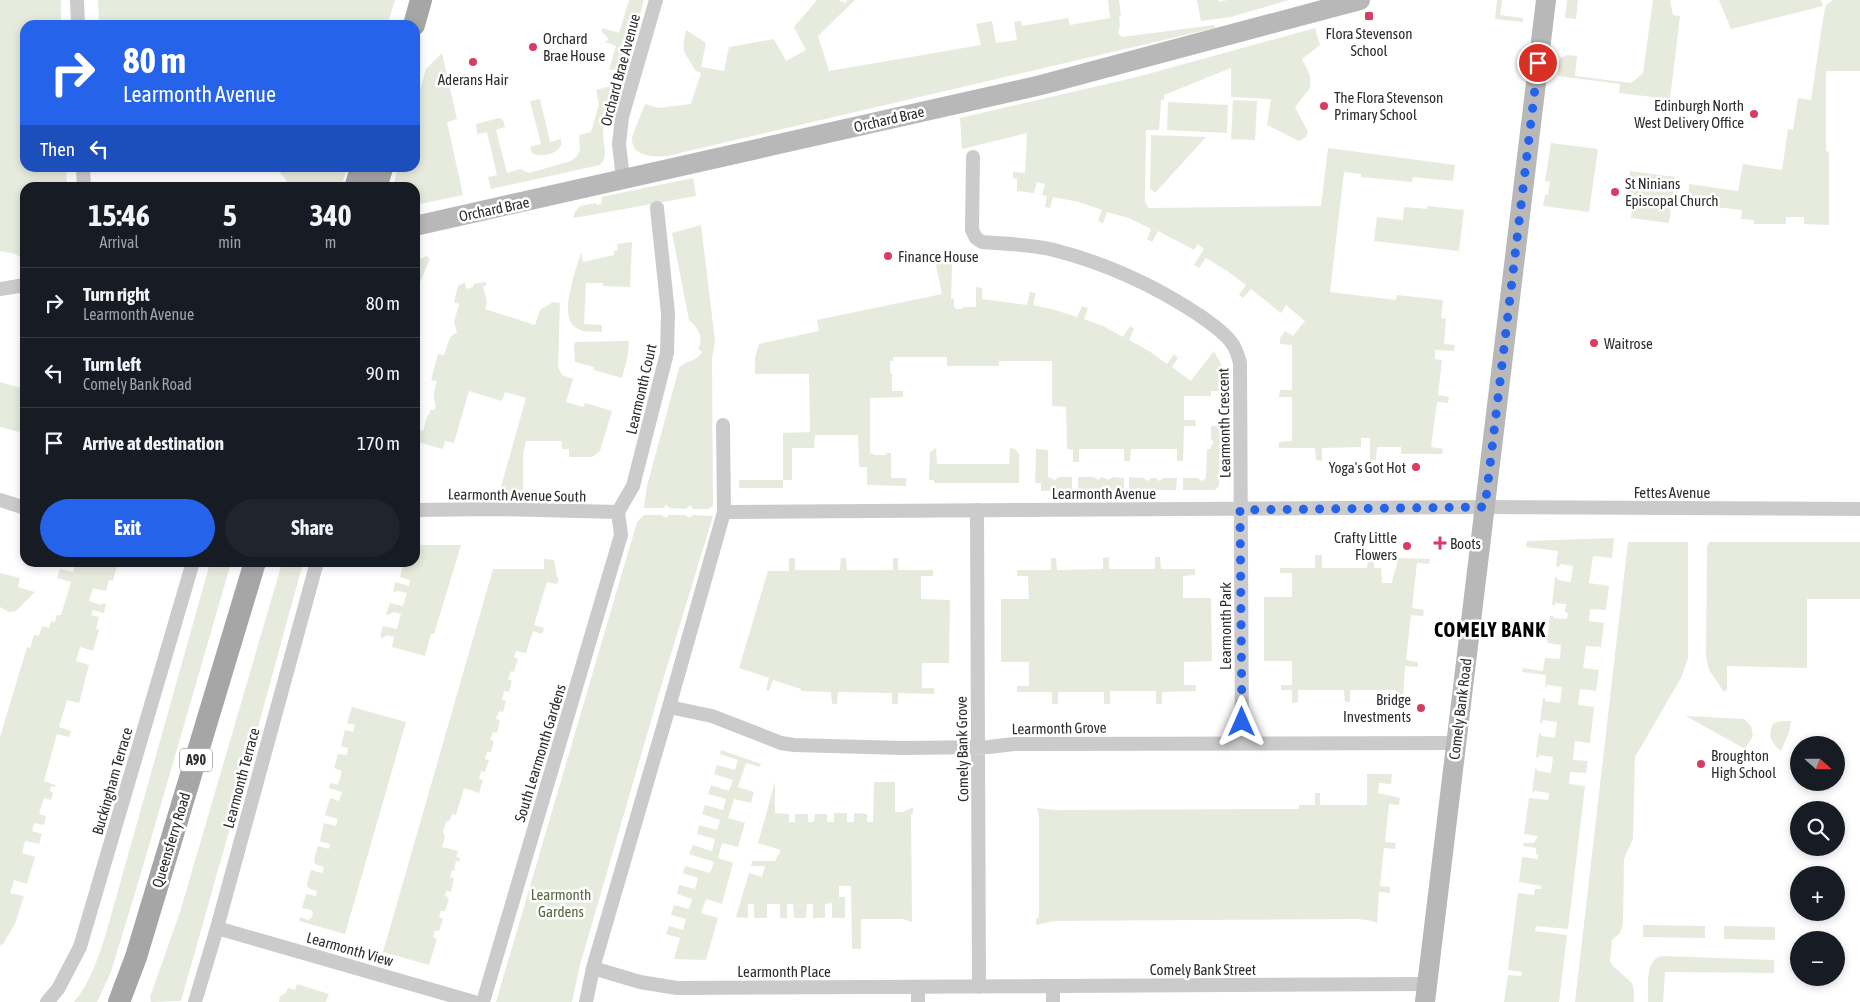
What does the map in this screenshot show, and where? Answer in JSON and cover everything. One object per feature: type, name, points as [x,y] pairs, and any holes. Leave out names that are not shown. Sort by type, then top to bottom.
[{"type":"main road","points":[[415,20],[421,0]]},
{"type":"main road","name":"Orchard Brae","points":[[420,225],[1041,85],[1329,4],[1360,0]]},
{"type":"main road","name":"Comely Bank Road","points":[[1426,993],[1546,0]]},
{"type":"main road","name":"Queensferry Road","points":[[119,1002],[136,958],[253,567]]},
{"type":"street","points":[[77,0],[78,20]]},
{"type":"street","name":"Orchard Brae Avenue","points":[[623,178],[619,144],[622,118],[656,0]]},
{"type":"street","name":"Learmonth Crescent","points":[[973,157],[972,230],[978,240],[982,242],[1034,246],[1093,262],[1171,297],[1207,321],[1232,343],[1240,363],[1240,510]]},
{"type":"street","name":"Learmonth Court","points":[[618,512],[633,486],[667,353],[668,313],[657,208]]},
{"type":"street","points":[[0,289],[20,286]]},
{"type":"street","points":[[586,1002],[593,968],[724,512],[723,425]]},
{"type":"street","points":[[0,500],[20,506]]},
{"type":"street","name":"Fettes Avenue","points":[[1485,507],[1860,509]]},
{"type":"street","name":"Learmonth Avenue","points":[[724,512],[1485,507]]},
{"type":"street","name":"Learmonth Avenue South","points":[[420,510],[494,509],[618,512]]},
{"type":"street","name":"Comely Bank Grove","points":[[977,510],[979,987]]},
{"type":"street","name":"Learmonth Park","points":[[1240,510],[1242,743]]},
{"type":"street","name":"South Learmonth Gardens","points":[[483,1002],[621,535],[618,512]]},
{"type":"street","name":"Buckingham Terrace","points":[[48,1002],[58,989],[80,948],[192,567]]},
{"type":"street","name":"Learmonth Terrace","points":[[195,1002],[316,567]]},
{"type":"street","name":"Learmonth Grove","points":[[669,707],[712,716],[781,743],[794,745],[978,748],[1014,744],[1456,742]]},
{"type":"street","name":"Learmonth View","points":[[217,928],[474,1002]]},
{"type":"street","name":"Learmonth Place","points":[[593,968],[640,982],[677,988],[979,987]]},
{"type":"street","points":[[1053,986],[1053,1002]]},
{"type":"street","name":"Comely Bank Street","points":[[979,987],[1053,986],[1426,993]]},
{"type":"street","points":[[918,987],[918,1002]]},
{"type":"green space","points":[[0,0],[61,0],[61,20],[20,20],[20,172],[66,172],[67,182],[20,182],[20,257],[0,251]]},
{"type":"green space","points":[[98,0],[395,0],[389,20],[99,20]]},
{"type":"green space","points":[[629,0],[644,0],[625,64],[609,70],[616,46],[605,42],[609,39],[602,32],[602,28],[619,33]]},
{"type":"green space","points":[[817,0],[838,0],[846,3],[847,0],[855,0],[818,36],[829,71],[981,45],[976,24],[992,21],[996,43],[1017,40],[1014,22],[1021,21],[1022,26],[1068,18],[1070,25],[1110,18],[1108,0],[1119,0],[1121,15],[1119,17],[1120,26],[1118,33],[1122,37],[1214,25],[1215,28],[667,156],[649,156],[635,149],[632,137],[645,104],[658,108],[691,104],[701,73],[697,72],[685,52],[686,30],[706,43],[701,67],[724,71],[729,47],[774,39],[786,61],[806,50],[794,27]]},
{"type":"green space","points":[[1197,0],[1218,0],[1219,2],[1227,0],[1289,0],[1231,17],[1201,21]]},
{"type":"green space","points":[[1497,0],[1502,0],[1500,15],[1523,18],[1523,22],[1495,19]]},
{"type":"green space","points":[[1567,0],[1578,0],[1576,19],[1565,18]]},
{"type":"green space","points":[[1653,0],[1670,0],[1673,15],[1680,16],[1670,99],[1619,93],[1620,84],[1558,76],[1560,58],[1567,55],[1577,56],[1575,76],[1631,83],[1643,73]]},
{"type":"green space","points":[[1719,0],[1821,0],[1823,6],[1731,29]]},
{"type":"green space","points":[[1833,0],[1860,0],[1860,71],[1826,71],[1826,151],[1829,152],[1829,225],[1804,224],[1804,217],[1786,217],[1786,224],[1754,224],[1754,220],[1741,219],[1742,210],[1688,204],[1689,184],[1738,191],[1743,164],[1782,170],[1788,129],[1793,130],[1798,98],[1811,100],[1824,13],[1826,5]]},
{"type":"green space","points":[[1315,28],[1320,45],[1302,59],[1310,75],[1310,88],[1295,107],[1308,132],[1306,137],[1299,141],[1267,125],[1271,99],[1231,97],[1231,68],[1164,95],[1164,100],[1161,100],[1159,130],[1146,130],[1145,202],[1149,208],[1321,206],[1328,148],[1455,165],[1453,181],[1413,177],[1412,182],[1361,177],[1361,174],[1344,172],[1330,292],[1396,300],[1397,295],[1443,300],[1441,318],[1446,319],[1444,344],[1455,345],[1454,351],[1435,350],[1435,359],[1442,360],[1438,395],[1449,397],[1448,403],[1437,402],[1431,447],[1443,449],[1442,454],[1401,454],[1401,447],[1377,447],[1376,460],[1370,460],[1370,438],[1361,438],[1361,447],[1322,448],[1322,461],[1316,460],[1315,448],[1279,448],[1279,442],[1292,441],[1292,397],[1279,397],[1280,390],[1292,390],[1292,345],[1280,344],[1280,338],[1285,331],[1293,336],[1305,321],[1286,305],[1281,313],[1251,289],[1243,298],[1239,295],[1246,285],[1206,258],[1199,268],[1194,265],[1204,249],[1198,244],[1194,250],[1158,231],[1152,242],[1147,239],[1151,229],[1129,218],[1107,212],[1103,223],[1098,221],[1102,210],[1079,202],[1053,197],[1050,208],[1045,207],[1047,196],[1042,195],[1045,184],[1037,182],[1034,193],[1017,191],[1017,179],[1013,178],[1013,172],[1025,173],[1027,133],[962,149],[960,118],[1137,77]]},
{"type":"green space","points":[[442,53],[457,119],[447,122],[463,195],[420,204],[420,182],[394,182],[397,172],[420,172],[420,90],[426,69]]},
{"type":"green space","points":[[607,87],[617,88],[603,128],[605,154],[600,165],[491,189],[488,177],[497,175],[487,132],[477,134],[476,124],[499,118],[503,120],[505,127],[496,130],[507,173],[520,169],[529,173],[571,161],[577,156],[580,150],[579,135],[591,132],[599,104],[596,90]]},
{"type":"green space","points":[[540,99],[550,142],[561,139],[559,148],[546,155],[532,153],[530,147],[541,144],[530,101]]},
{"type":"green space","points":[[1233,100],[1257,101],[1255,140],[1231,139]]},
{"type":"green space","points":[[1168,102],[1228,105],[1227,133],[1167,130]]},
{"type":"green space","points":[[1151,135],[1206,137],[1155,193],[1150,188]]},
{"type":"green space","points":[[1551,143],[1598,149],[1589,212],[1543,206],[1545,195],[1548,195],[1550,182],[1545,181]]},
{"type":"green space","points":[[1630,171],[1675,177],[1669,223],[1631,218],[1632,209],[1625,208]]},
{"type":"green space","points":[[280,172],[346,172],[343,182],[287,182]]},
{"type":"green space","points":[[693,178],[696,196],[574,218],[574,213],[580,206],[601,204],[602,197]]},
{"type":"green space","points":[[1427,206],[1464,210],[1459,251],[1374,241],[1377,217],[1403,220],[1404,207],[1427,209]]},
{"type":"green space","points":[[701,225],[715,341],[712,359],[713,506],[708,509],[693,509],[690,505],[686,509],[670,508],[666,505],[663,508],[644,508],[647,486],[679,368],[699,356],[702,352],[698,349],[700,344],[699,333],[689,320],[672,233]]},
{"type":"green space","points":[[632,242],[630,287],[603,286],[603,283],[586,283],[584,324],[602,325],[602,332],[578,329],[570,321],[568,302],[581,252],[583,262],[614,255],[614,251],[618,250],[617,244]]},
{"type":"green space","points":[[427,256],[430,259],[420,282],[420,259]]},
{"type":"green space","points":[[945,259],[946,264],[952,264],[951,299],[954,299],[954,307],[957,309],[976,307],[976,287],[982,288],[982,299],[1027,305],[1030,292],[1036,293],[1033,305],[1077,317],[1082,306],[1088,308],[1084,319],[1103,326],[1123,337],[1130,326],[1134,329],[1129,340],[1167,364],[1174,354],[1178,358],[1172,367],[1191,381],[1214,351],[1221,364],[1221,391],[1211,391],[1211,396],[1184,396],[1184,420],[1195,420],[1196,426],[1184,426],[1183,461],[1177,461],[1177,449],[1131,449],[1130,461],[1124,461],[1124,449],[1079,449],[1079,462],[1073,462],[1073,450],[1067,449],[1066,407],[1052,406],[1052,361],[999,361],[999,366],[947,366],[947,357],[893,357],[893,361],[890,361],[892,391],[903,391],[903,397],[870,398],[870,453],[885,455],[891,453],[891,478],[906,478],[906,486],[867,485],[867,467],[859,467],[858,435],[815,435],[814,448],[792,448],[792,480],[783,480],[783,433],[810,432],[809,374],[755,374],[755,358],[759,344],[819,331],[817,320],[942,294],[935,260]]},
{"type":"green space","points":[[465,282],[466,289],[473,287],[473,284],[485,282],[487,285],[483,286],[487,302],[485,309],[535,325],[540,310],[553,302],[560,303],[558,367],[562,375],[573,379],[566,402],[583,407],[585,403],[612,411],[600,451],[592,457],[569,457],[569,449],[562,449],[562,441],[526,441],[523,454],[523,495],[499,494],[526,398],[505,392],[502,401],[469,391],[454,443],[445,441],[443,449],[420,442],[420,430],[423,431],[430,410],[434,410],[436,407],[434,395],[437,381],[431,380],[438,354],[444,355],[451,336],[457,332],[454,322],[459,304],[454,302],[458,286]]},
{"type":"green space","points":[[629,341],[628,355],[622,378],[575,362],[574,344],[576,342]]},
{"type":"green space","points":[[0,382],[20,388],[20,430],[19,432],[0,427]]},
{"type":"green space","points":[[1211,426],[1220,426],[1219,486],[1215,490],[1183,490],[1183,478],[1197,478],[1202,481],[1206,478],[1207,449],[1211,449],[1214,443],[1211,439]]},
{"type":"green space","points":[[936,448],[937,464],[1009,464],[1010,448],[1015,449],[1019,454],[1019,483],[934,483],[934,480],[929,480],[930,452]]},
{"type":"green space","points":[[1036,449],[1048,450],[1048,477],[1055,480],[1058,477],[1072,477],[1072,491],[1041,491],[1041,483],[1035,483]]},
{"type":"green space","points":[[1078,477],[1094,477],[1098,480],[1101,477],[1109,480],[1112,477],[1124,478],[1124,491],[1078,491]]},
{"type":"green space","points":[[1129,477],[1144,478],[1147,481],[1152,478],[1156,478],[1159,481],[1163,478],[1177,478],[1176,490],[1129,490]]},
{"type":"green space","points":[[739,480],[783,480],[783,488],[739,488]]},
{"type":"green space","name":"Learmonth Gardens","points":[[644,515],[662,515],[666,518],[669,515],[686,515],[689,518],[693,515],[713,516],[580,965],[572,1002],[496,1002],[637,522]]},
{"type":"green space","points":[[1614,538],[1612,558],[1593,556],[1589,583],[1609,586],[1606,610],[1590,609],[1589,621],[1604,623],[1601,647],[1586,646],[1583,668],[1599,670],[1596,691],[1580,689],[1578,705],[1594,707],[1590,743],[1575,741],[1573,760],[1588,761],[1586,773],[1570,772],[1569,784],[1585,786],[1568,929],[1536,926],[1535,931],[1567,935],[1559,1002],[1504,1002],[1508,975],[1521,976],[1522,972],[1508,970],[1518,893],[1534,895],[1535,889],[1541,889],[1541,886],[1519,882],[1522,857],[1538,859],[1536,848],[1523,846],[1524,843],[1534,843],[1538,836],[1524,834],[1529,798],[1548,800],[1549,793],[1535,791],[1532,793],[1535,769],[1551,773],[1553,757],[1539,755],[1538,758],[1536,757],[1539,733],[1541,736],[1555,738],[1557,722],[1543,720],[1540,723],[1543,698],[1545,698],[1545,701],[1560,703],[1562,687],[1547,685],[1545,687],[1546,675],[1522,672],[1523,668],[1543,671],[1545,658],[1560,659],[1561,645],[1547,643],[1550,616],[1567,619],[1568,613],[1565,612],[1566,604],[1555,603],[1555,605],[1552,605],[1555,577],[1558,580],[1571,582],[1573,566],[1560,564],[1559,567],[1556,566],[1558,551],[1526,547],[1527,541]]},
{"type":"green space","points":[[1628,542],[1688,542],[1688,658],[1681,678],[1635,757],[1633,839],[1624,859],[1623,924],[1620,933],[1612,940],[1610,961],[1632,983],[1634,1002],[1575,1002]]},
{"type":"green space","points":[[1709,542],[1860,542],[1860,599],[1807,599],[1807,668],[1727,666],[1727,689],[1724,692],[1709,670],[1706,656],[1707,547]]},
{"type":"green space","points":[[420,545],[461,545],[434,634],[431,634],[425,656],[392,647],[394,637],[387,635],[383,638],[380,637],[383,626],[397,629],[401,614],[394,612],[386,615],[390,603],[403,606],[407,593],[393,592],[395,582],[409,586],[410,580],[400,577],[403,567],[420,567]]},
{"type":"green space","points":[[1315,555],[1322,555],[1322,568],[1367,568],[1368,555],[1373,555],[1374,568],[1381,568],[1382,583],[1392,583],[1397,558],[1430,559],[1429,564],[1417,563],[1412,608],[1424,610],[1423,616],[1411,615],[1406,660],[1418,662],[1418,667],[1405,666],[1403,702],[1396,702],[1396,690],[1350,690],[1350,702],[1345,702],[1344,690],[1298,690],[1298,702],[1292,703],[1292,690],[1281,690],[1281,685],[1292,685],[1292,661],[1264,661],[1264,597],[1292,597],[1292,573],[1280,573],[1280,568],[1315,568]]},
{"type":"green space","points":[[1109,557],[1109,569],[1155,569],[1155,557],[1160,557],[1161,569],[1195,569],[1195,575],[1183,576],[1183,598],[1211,598],[1212,661],[1184,662],[1184,685],[1196,685],[1196,691],[1162,692],[1162,704],[1156,704],[1156,691],[1110,691],[1110,704],[1104,704],[1104,692],[1058,692],[1058,704],[1052,704],[1052,692],[1017,692],[1017,686],[1029,686],[1029,662],[1001,662],[1001,599],[1029,599],[1028,576],[1017,576],[1017,570],[1051,570],[1051,558],[1056,558],[1057,570],[1103,569],[1103,558]]},
{"type":"green space","points":[[789,558],[795,558],[795,570],[840,570],[841,558],[846,558],[847,570],[893,570],[893,558],[898,558],[898,570],[933,570],[933,576],[921,576],[921,599],[949,600],[950,602],[949,663],[922,663],[922,688],[934,688],[934,694],[898,693],[898,704],[892,704],[892,693],[838,692],[837,704],[832,704],[831,692],[801,691],[801,689],[773,680],[769,691],[766,690],[769,678],[739,668],[768,571],[789,571]]},
{"type":"green space","points":[[544,559],[554,560],[557,577],[559,578],[557,584],[547,582],[534,625],[544,628],[542,634],[533,631],[526,653],[516,651],[514,657],[518,659],[514,672],[511,671],[508,679],[512,681],[509,692],[504,691],[502,700],[506,701],[503,712],[499,711],[496,719],[500,720],[497,733],[493,732],[490,740],[494,741],[491,752],[487,752],[485,759],[489,760],[485,772],[481,771],[479,779],[483,780],[479,793],[464,788],[456,815],[452,814],[450,820],[446,822],[443,832],[445,837],[442,847],[458,851],[456,857],[460,858],[459,862],[456,861],[454,869],[457,871],[452,870],[450,877],[454,878],[451,892],[446,891],[445,896],[449,898],[445,911],[441,911],[439,917],[443,919],[439,931],[435,931],[433,937],[437,939],[429,965],[383,952],[493,569],[544,569]]},
{"type":"green space","points":[[75,567],[117,567],[113,581],[109,580],[106,591],[93,588],[89,601],[102,605],[103,603],[106,604],[104,613],[93,610],[91,615],[99,617],[96,629],[99,630],[93,651],[80,647],[76,661],[89,665],[79,703],[67,700],[59,727],[71,731],[69,737],[57,734],[44,781],[55,785],[55,787],[51,786],[50,791],[53,793],[51,800],[44,798],[39,814],[46,816],[44,825],[34,823],[32,831],[42,834],[39,844],[25,841],[22,853],[35,857],[27,884],[14,880],[10,893],[24,896],[15,924],[3,944],[0,945],[0,737],[27,647],[30,648],[34,635],[39,636],[42,626],[49,628],[51,621],[55,622],[57,615],[61,615],[71,582],[57,578],[60,569],[73,572]]},
{"type":"green space","points":[[209,567],[230,567],[111,972],[97,1002],[74,1002],[89,979],[105,937]]},
{"type":"green space","points":[[281,567],[302,567],[181,1001],[151,1002],[150,997],[180,912]]},
{"type":"green space","points":[[0,573],[20,578],[18,587],[35,592],[16,611],[9,612],[0,607]]},
{"type":"green space","points":[[352,707],[406,722],[345,934],[299,921],[300,917],[308,920],[313,913],[311,910],[302,908],[306,894],[316,896],[317,891],[308,888],[307,883],[311,870],[322,873],[324,867],[315,864],[314,859],[318,846],[329,849],[330,844],[320,841],[324,823],[336,826],[338,819],[325,815],[330,798],[339,801],[342,792],[329,788],[330,783],[338,785],[342,771],[334,768],[338,754],[347,755],[348,748],[341,746],[345,730],[353,732],[355,725],[347,723]]},
{"type":"green space","points":[[1686,716],[1744,719],[1751,726],[1753,736],[1745,749]]},
{"type":"green space","points":[[1791,721],[1789,732],[1781,751],[1773,742],[1770,731],[1774,723]]},
{"type":"green space","points":[[721,750],[761,764],[760,767],[746,763],[738,787],[754,792],[751,803],[734,799],[728,818],[745,823],[738,847],[722,843],[718,858],[733,863],[722,904],[706,899],[701,913],[718,918],[706,960],[674,959],[680,938],[666,934],[669,926],[683,930],[686,919],[671,915],[674,905],[689,909],[692,899],[677,894],[679,885],[695,889],[698,878],[683,873],[685,866],[710,873],[714,862],[689,854],[693,845],[712,851],[715,839],[697,834],[699,825],[717,830],[720,820],[702,814],[705,805],[723,810],[726,799],[708,794],[711,785],[729,791],[733,780],[714,774],[717,765],[735,770],[738,760],[720,754]]},
{"type":"green space","points":[[1367,774],[1392,774],[1391,784],[1379,783],[1378,793],[1400,798],[1399,805],[1389,804],[1385,842],[1396,843],[1395,849],[1384,848],[1380,886],[1390,887],[1390,893],[1379,892],[1377,923],[1358,919],[1054,921],[1036,925],[1036,919],[1039,917],[1039,815],[1037,808],[1055,810],[1299,809],[1299,805],[1315,805],[1315,793],[1320,793],[1320,805],[1367,805]]},
{"type":"green space","points":[[775,782],[775,813],[789,814],[789,822],[795,822],[795,814],[808,814],[808,822],[814,822],[815,814],[827,814],[827,822],[834,822],[834,813],[847,813],[847,822],[854,822],[854,813],[867,814],[867,822],[873,822],[874,782],[895,782],[895,812],[903,812],[913,807],[913,813],[911,814],[912,922],[903,919],[861,919],[861,949],[852,949],[851,886],[839,886],[839,897],[845,897],[845,918],[832,918],[832,903],[825,904],[825,918],[813,918],[813,904],[807,904],[806,918],[794,918],[793,904],[787,904],[787,918],[780,918],[780,904],[767,904],[767,918],[754,918],[754,904],[748,904],[748,918],[736,917],[749,873],[762,877],[765,866],[751,866],[752,861],[775,861],[781,850],[758,843]]},
{"type":"green space","points":[[1643,925],[1705,926],[1705,938],[1643,937]]},
{"type":"green space","points":[[1724,926],[1775,927],[1775,940],[1724,939]]},
{"type":"green space","points":[[1661,956],[1774,960],[1774,973],[1665,972],[1663,1002],[1648,1002],[1648,976],[1652,963]]},
{"type":"green space","points":[[297,984],[329,994],[326,1002],[279,1002],[280,996],[286,993],[288,988],[295,990]]},
{"type":"place","name":"Flora Stevenson School","points":[[1369,16]]},
{"type":"place","name":"Orchard Brae House","points":[[533,47]]},
{"type":"place","name":"Aderans Hair","points":[[473,62]]},
{"type":"place","name":"The Flora Stevenson Primary School","points":[[1324,106]]},
{"type":"place","name":"Edinburgh North West Delivery Office","points":[[1754,114]]},
{"type":"place","name":"St Ninians Episcopal Church","points":[[1615,192]]},
{"type":"place","name":"Finance House","points":[[888,256]]},
{"type":"place","name":"Waitrose","points":[[1594,343]]},
{"type":"place","name":"Yoga's Got Hot","points":[[1416,467]]},
{"type":"place","name":"Boots","points":[[1440,543]]},
{"type":"place","name":"Crafty Little Flowers","points":[[1407,546]]},
{"type":"place","name":"Bridge Investments","points":[[1421,708]]},
{"type":"place","name":"Broughton High School","points":[[1701,764]]},
{"type":"district","name":"COMELY BANK","points":[[1490,629]]},
{"type":"route","points":[[1242,722],[1240,510],[1485,507],[1538,63]]}]
